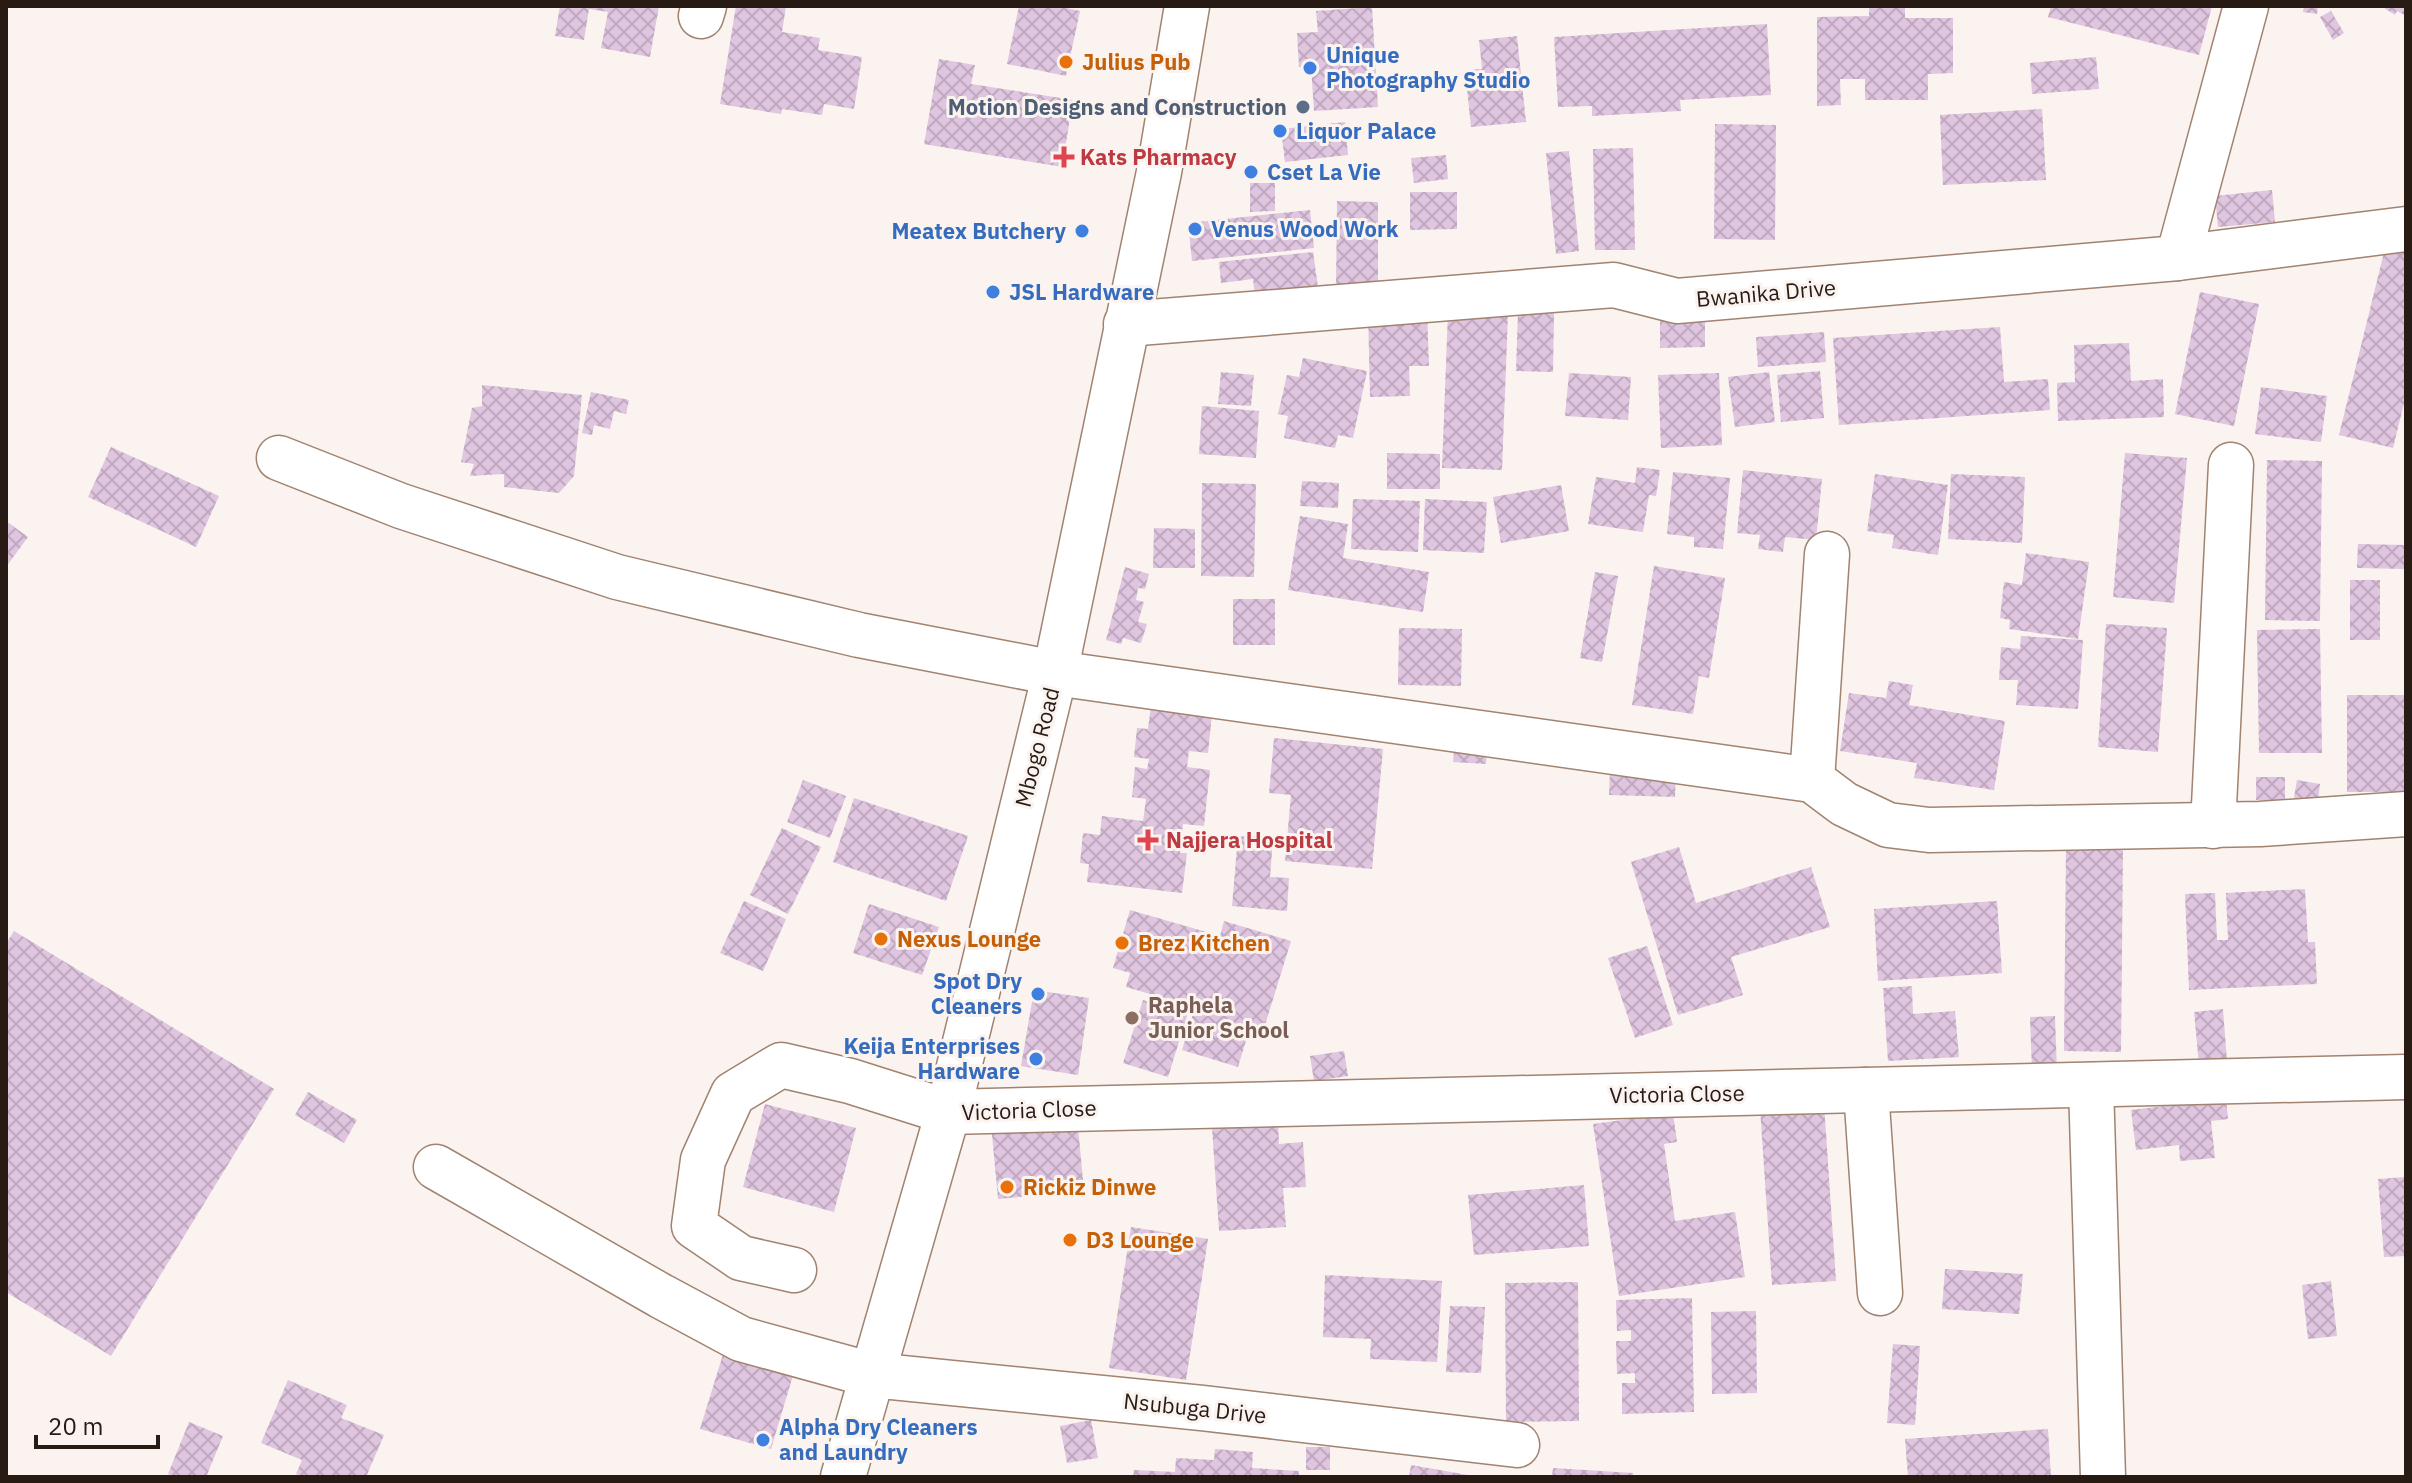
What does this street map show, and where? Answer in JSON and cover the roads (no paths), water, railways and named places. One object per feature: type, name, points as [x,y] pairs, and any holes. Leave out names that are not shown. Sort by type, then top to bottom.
[{"type":"street","name":"Mbogo Road","points":[[843,1477],[948,1112],[1055,673],[1159,172],[1187,6]]},
{"type":"street","points":[[2178,258],[2246,6]]},
{"type":"street","name":"Bwanika Drive","points":[[1126,324],[1614,285],[1677,301],[2178,258],[2406,229]]},
{"type":"street","points":[[279,458],[401,506],[617,577],[859,635],[1055,673],[1812,780],[1844,804],[1888,825],[1929,830],[2213,826],[2406,814]]},
{"type":"street","points":[[2213,826],[2231,465]]},
{"type":"street","points":[[1812,780],[1827,554]]},
{"type":"street","name":"Victoria Close","points":[[794,1270],[741,1258],[694,1226],[703,1160],[733,1094],[781,1065],[850,1081],[948,1112],[2406,1077]]},
{"type":"street","points":[[2091,1085],[2103,1477]]},
{"type":"street","points":[[1866,1090],[1880,1293]]},
{"type":"street","name":"Nsubuga Drive","points":[[436,1167],[741,1339],[872,1375],[1202,1408],[1517,1445]]},
{"type":"place","name":"Julius Pub","points":[[1066,62]]},
{"type":"place","name":"Unique Photography Studio","points":[[1310,68]]},
{"type":"place","name":"Motion Designs and Construction","points":[[1303,107]]},
{"type":"place","name":"Liquor Palace","points":[[1280,131]]},
{"type":"place","name":"Kats Pharmacy","points":[[1064,157]]},
{"type":"place","name":"Cset La Vie","points":[[1251,172]]},
{"type":"place","name":"Venus Wood Work","points":[[1195,229]]},
{"type":"place","name":"Meatex Butchery","points":[[1082,231]]},
{"type":"place","name":"JSL Hardware","points":[[993,292]]},
{"type":"place","name":"Najjera Hospital","points":[[1148,840]]},
{"type":"place","name":"Nexus Lounge","points":[[881,939]]},
{"type":"place","name":"Brez Kitchen","points":[[1122,943]]},
{"type":"place","name":"Spot Dry Cleaners","points":[[1038,994]]},
{"type":"place","name":"Raphela Junior School","points":[[1132,1018]]},
{"type":"place","name":"Keija Enterprises Hardware","points":[[1036,1059]]},
{"type":"place","name":"Rickiz Dinwe","points":[[1007,1187]]},
{"type":"place","name":"D3 Lounge","points":[[1070,1240]]},
{"type":"place","name":"Alpha Dry Cleaners and Laundry","points":[[763,1440]]}]
